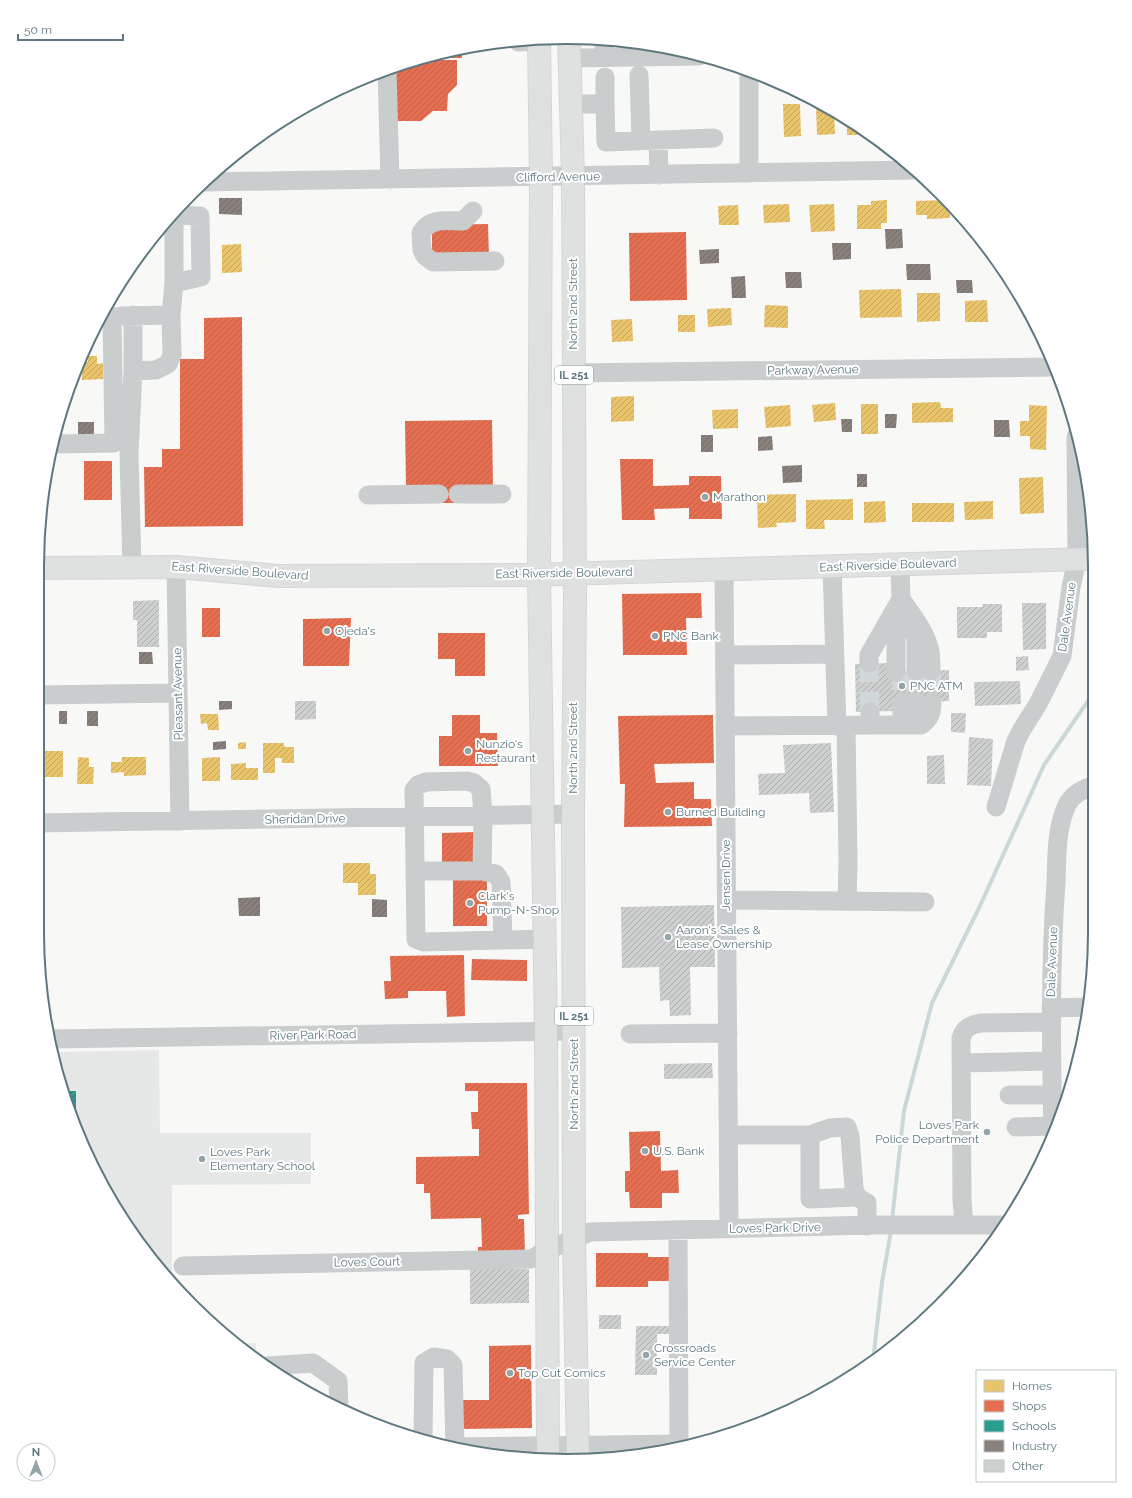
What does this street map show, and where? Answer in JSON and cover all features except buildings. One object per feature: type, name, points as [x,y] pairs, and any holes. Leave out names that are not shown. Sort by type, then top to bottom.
[{"type":"main road","name":"IL 251","points":[[532,45],[541,177],[539,574],[546,1032],[548,1451]]},
{"type":"main road","name":"North 2nd Street","points":[[569,48],[573,176],[575,574],[572,814],[574,1238],[578,1452]]},
{"type":"main road","points":[[540,312],[573,311]]},
{"type":"main road","name":"East Riverside Boulevard","points":[[44,568],[176,566],[278,576],[575,574],[1084,560]]},
{"type":"street","points":[[569,48],[653,51]]},
{"type":"street","points":[[639,75],[650,140],[659,175]]},
{"type":"street","points":[[387,76],[390,180]]},
{"type":"street","points":[[604,77],[606,142],[714,138]]},
{"type":"street","points":[[749,78],[749,173]]},
{"type":"street","points":[[571,104],[605,104]]},
{"type":"street","name":"Clifford Avenue","points":[[213,182],[905,170]]},
{"type":"street","points":[[473,212],[463,221],[433,222],[428,224],[421,233],[422,250],[425,256],[433,262],[495,261]]},
{"type":"street","points":[[174,283],[201,277],[200,216],[181,214]]},
{"type":"street","points":[[133,371],[156,370],[168,364],[172,355],[171,314],[174,283],[174,222]]},
{"type":"street","points":[[108,316],[171,314]]},
{"type":"street","points":[[132,316],[133,371],[129,454],[132,567]]},
{"type":"street","points":[[59,444],[114,443],[107,318]]},
{"type":"street","name":"Parkway Avenue","points":[[574,373],[1048,367]]},
{"type":"street","name":"Dale Avenue","points":[[996,807],[1019,736],[1038,704],[1062,656],[1071,587],[1084,560],[1078,463]]},
{"type":"street","points":[[368,495],[439,494]]},
{"type":"street","points":[[458,494],[502,494]]},
{"type":"street","points":[[900,565],[901,611],[913,671],[930,652],[928,643],[923,633],[901,611]]},
{"type":"street","name":"Pleasant Avenue","points":[[176,566],[180,821]]},
{"type":"street","points":[[832,566],[835,654],[842,726],[848,862],[847,901]]},
{"type":"street","name":"Jensen Drive","points":[[724,570],[729,1229]]},
{"type":"street","points":[[869,664],[869,655],[901,611]]},
{"type":"street","points":[[725,655],[835,654]]},
{"type":"street","points":[[44,695],[178,693]]},
{"type":"street","points":[[725,726],[842,726],[870,718],[909,725],[913,702]]},
{"type":"street","points":[[482,870],[483,816],[481,789],[474,783],[460,781],[426,782],[418,785],[414,790],[416,939],[424,942],[545,939]]},
{"type":"street","name":"Dale Avenue","points":[[1052,1121],[1051,1015],[1054,903],[1059,837],[1061,821],[1073,796],[1081,790],[1088,788]]},
{"type":"street","name":"Sheridan Drive","points":[[44,823],[572,814]]},
{"type":"street","points":[[415,870],[482,870],[496,874],[501,882],[503,939]]},
{"type":"street","points":[[727,900],[925,902]]},
{"type":"street","points":[[964,1225],[962,1200],[961,1038],[964,1030],[971,1025],[981,1023],[1051,1015],[1083,1008]]},
{"type":"street","name":"River Park Road","points":[[55,1039],[574,1031]]},
{"type":"street","points":[[630,1034],[728,1034]]},
{"type":"street","points":[[961,1063],[1052,1061]]},
{"type":"street","points":[[1009,1096],[1052,1094]]},
{"type":"street","points":[[728,1135],[810,1135],[830,1128],[847,1127],[850,1136],[854,1188],[857,1197]]},
{"type":"street","points":[[1016,1127],[1049,1129]]},
{"type":"street","points":[[810,1135],[810,1199],[857,1197],[867,1203],[870,1225]]},
{"type":"street","name":"Loves Park Drive","points":[[548,1250],[590,1232],[870,1225],[998,1225]]},
{"type":"street","points":[[678,1230],[680,1441]]},
{"type":"street","name":"Loves Court","points":[[183,1266],[531,1259],[548,1250]]},
{"type":"street","points":[[424,1434],[424,1363],[434,1358],[447,1359],[454,1365],[453,1441]]},
{"type":"street","points":[[275,1365],[313,1363],[338,1381],[339,1402]]},
{"type":"street","points":[[490,1449],[578,1452],[658,1446]]},
{"type":"shaded area","points":[[1077,460],[1084,498],[1088,559],[1077,560]]},
{"type":"shaded area","name":"Loves Park Elementary School","points":[[159,1050],[160,1133],[311,1133],[311,1184],[172,1185],[172,1274],[152,1250],[132,1222],[98,1163],[72,1100],[58,1052]]},
{"type":"shaded area","points":[[256,1343],[255,1351],[248,1346],[245,1344]]},
{"type":"waterway","points":[[892,1220],[904,1111],[932,1003],[979,908],[1044,765],[1088,701]]},
{"type":"waterway","points":[[874,1353],[882,1282],[891,1231]]},
{"type":"tunnel","points":[[869,663],[870,712]]},
{"type":"tunnel","points":[[902,671],[902,702]]},
{"type":"tunnel","points":[[916,671],[917,702]]},
{"type":"tunnel","points":[[931,671],[932,702]]},
{"type":"place","name":"Marathon","points":[[705,497]]},
{"type":"place","name":"Ojeda's","points":[[327,631]]},
{"type":"place","name":"PNC Bank","points":[[655,636]]},
{"type":"place","name":"PNC ATM","points":[[902,686]]},
{"type":"place","name":"Nunzio's Restaurant","points":[[468,751]]},
{"type":"place","name":"Burned Building","points":[[668,812]]},
{"type":"place","name":"Clark's Pump-N-Shop","points":[[470,903]]},
{"type":"place","name":"Aaron's Sales & Lease Ownership","points":[[668,937]]},
{"type":"place","name":"Loves Park Police Department","points":[[987,1132]]},
{"type":"place","name":"U.S. Bank","points":[[645,1151]]},
{"type":"place","name":"Loves Park Elementary School","points":[[202,1159]]},
{"type":"place","name":"Crossroads Service Center","points":[[646,1355]]},
{"type":"place","name":"Top Cut Comics","points":[[510,1373]]}]
